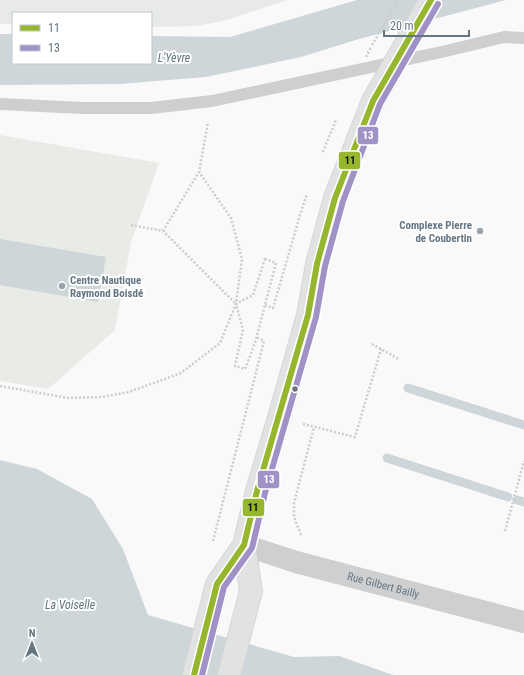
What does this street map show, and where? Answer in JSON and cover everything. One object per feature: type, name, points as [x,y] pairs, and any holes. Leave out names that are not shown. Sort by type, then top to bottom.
[{"type":"main road","points":[[194,675],[217,584],[244,545],[308,315],[317,264],[335,198],[373,101],[431,0]]},
{"type":"main road","points":[[230,675],[251,591],[244,545]]},
{"type":"street","name":"Rue Gilbert Bailly","points":[[244,545],[296,562],[524,622]]},
{"type":"lane","points":[[0,104],[82,108],[151,108],[212,101],[504,37],[524,38]]},
{"type":"path","points":[[371,47],[398,0]]},
{"type":"path","points":[[164,231],[199,172],[212,101]]},
{"type":"path","points":[[0,386],[68,398],[102,398],[129,392],[181,373],[220,343],[236,304],[242,259],[231,218],[199,172]]},
{"type":"path","points":[[131,225],[164,231],[236,304],[243,330],[235,366],[245,369],[256,338],[276,263],[265,259],[253,295],[236,304]]},
{"type":"path","points":[[213,542],[264,341],[256,338]]},
{"type":"path","points":[[372,344],[399,359]]},
{"type":"path","points":[[301,535],[294,517],[294,503],[314,427],[355,437],[381,349]]},
{"type":"path","points":[[505,531],[524,461]]},
{"type":"shaded area","points":[[0,0],[287,0],[227,20],[198,26],[152,27],[152,12],[12,12],[12,24],[0,24]]},
{"type":"shaded area","name":"Centre Nautique Raymond Boisdé","points":[[0,135],[159,163],[131,242],[115,330],[48,389],[0,381]]},
{"type":"water","name":"L'Yèvre","points":[[357,0],[506,0],[359,39],[301,57],[206,77],[119,84],[0,85],[0,34],[12,34],[12,64],[152,64],[152,36],[230,37]]},
{"type":"water","points":[[0,239],[106,257],[98,302],[0,285]]},
{"type":"water","name":"La Voiselle","points":[[0,460],[37,469],[92,499],[123,549],[148,615],[294,657],[339,656],[393,675],[0,675]]},
{"type":"waterway","points":[[408,388],[524,425]]},
{"type":"waterway","points":[[387,458],[508,497]]},
{"type":"waterway","points":[[517,500],[524,502]]},
{"type":"transit line","name":"11","points":[[194,675],[217,584],[244,545],[257,491],[308,315],[317,264],[335,198],[373,101],[431,0]]},
{"type":"transit line","name":"13","points":[[202,675],[224,587],[252,548],[265,493],[316,317],[325,266],[343,201],[380,104],[438,4]]},
{"type":"place","name":"Complexe Pierre de Coubertin","points":[[480,231]]},
{"type":"place","name":"Centre Nautique Raymond Boisdé","points":[[62,286]]}]
